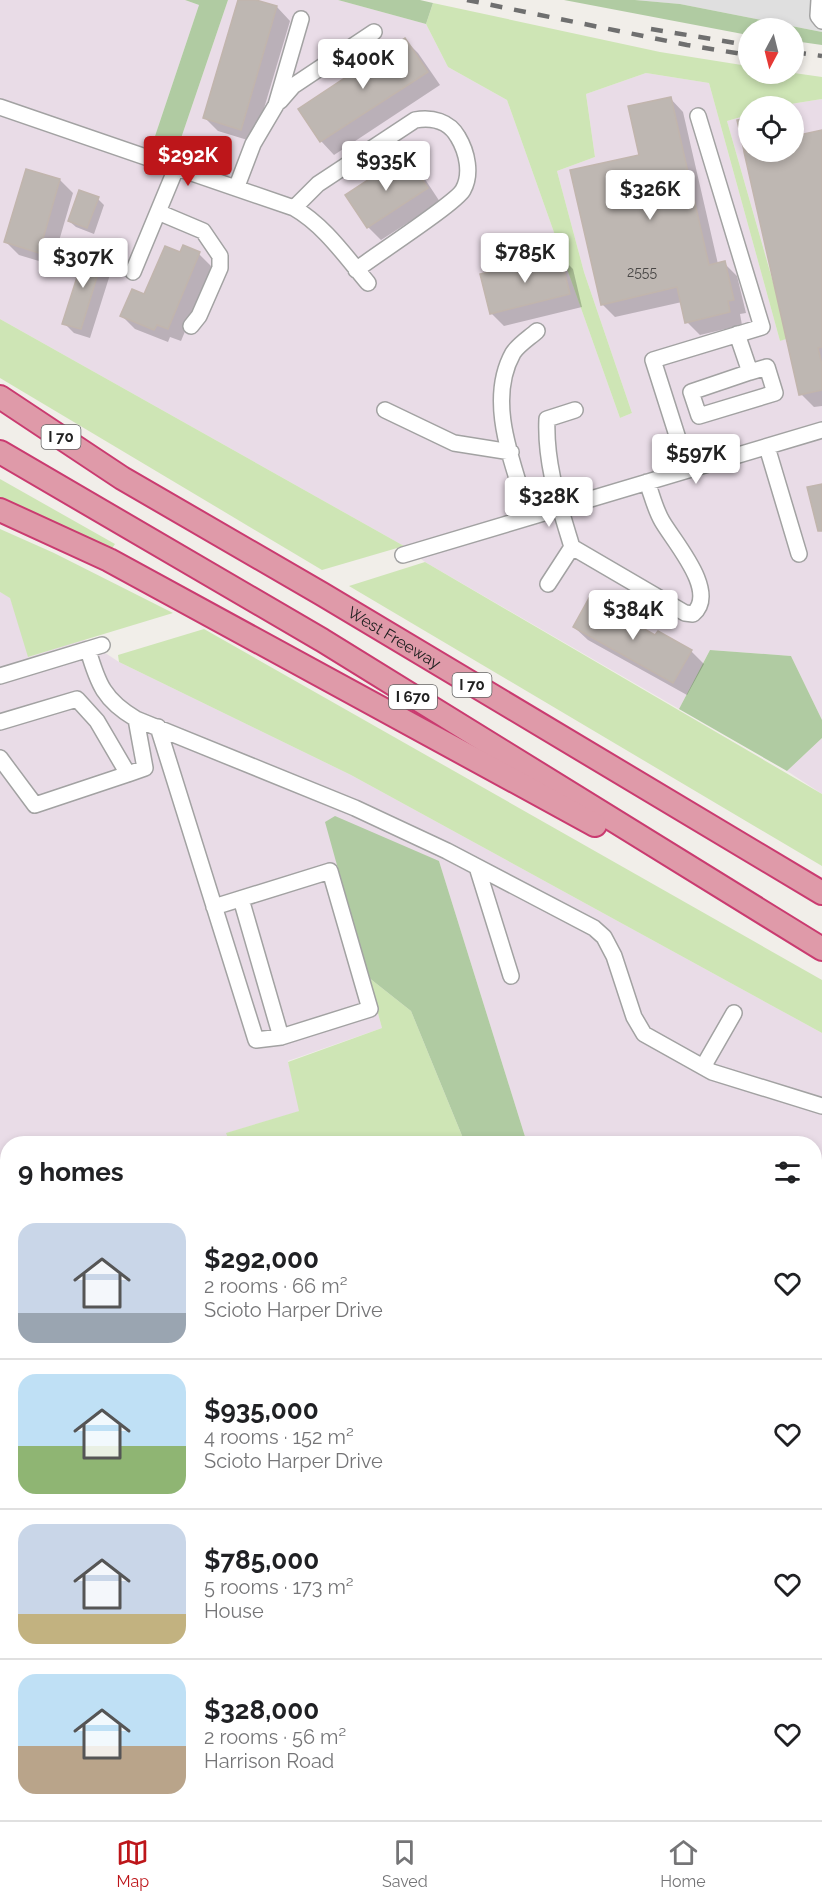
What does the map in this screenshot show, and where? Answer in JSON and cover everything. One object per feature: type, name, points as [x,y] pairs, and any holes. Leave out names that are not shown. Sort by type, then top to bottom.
[{"type":"highway","name":"West Freeway","points":[[0,397],[122,478],[322,594],[822,893]]},
{"type":"highway","points":[[0,412],[122,478]]},
{"type":"highway","name":"I 670","points":[[0,452],[303,628],[822,950]]},
{"type":"highway","points":[[0,510],[109,560],[182,599],[822,950]]},
{"type":"street","points":[[819,0],[818,16],[822,21]]},
{"type":"street","points":[[276,105],[301,19]]},
{"type":"street","points":[[237,186],[253,144],[276,105],[293,86],[374,32]]},
{"type":"street","points":[[0,107],[237,186],[294,208],[337,246],[368,283]]},
{"type":"street","points":[[688,470],[653,360],[762,327],[698,116]]},
{"type":"street","points":[[294,208],[318,184],[415,120],[428,117],[446,123],[458,135],[465,152],[468,170],[461,193],[356,270]]},
{"type":"street","points":[[133,272],[177,166]]},
{"type":"street","points":[[158,212],[202,231],[220,256],[220,268],[199,316],[191,326]]},
{"type":"street","points":[[529,517],[503,422],[504,374],[514,351],[537,331]]},
{"type":"street","points":[[737,334],[750,372]]},
{"type":"street","points":[[767,367],[775,393],[699,416],[690,392],[750,372],[767,367]]},
{"type":"street","points":[[385,410],[454,443],[511,453]]},
{"type":"street","points":[[575,410],[547,419],[547,456],[572,547],[685,614],[693,614],[700,608],[702,598],[697,580],[688,560],[660,516],[647,482]]},
{"type":"street","points":[[403,555],[822,430]]},
{"type":"street","points":[[767,447],[799,554]]},
{"type":"street","points":[[548,584],[572,547]]},
{"type":"street","points":[[0,676],[95,647],[97,681],[118,708],[136,719],[355,808],[477,867],[594,928],[604,937],[614,956],[634,1017],[644,1034],[704,1067],[822,1106]]},
{"type":"street","points":[[0,722],[77,699],[98,721],[128,774]]},
{"type":"street","points":[[0,758],[35,805],[145,768],[136,719]]},
{"type":"street","points":[[158,727],[214,907],[256,1040],[281,1037],[370,1009],[330,871],[214,907]]},
{"type":"street","points":[[477,867],[510,976]]},
{"type":"street","points":[[241,899],[281,1037]]},
{"type":"street","points":[[704,1067],[734,1012]]},
{"type":"shaded area","points":[[0,0],[185,0],[199,5],[151,148],[175,156],[228,0],[338,0],[426,24],[448,67],[507,100],[620,418],[632,413],[584,272],[557,171],[595,157],[586,94],[646,73],[709,83],[780,341],[789,337],[739,162],[804,162],[804,102],[822,99],[822,720],[791,656],[710,650],[679,709],[425,562],[404,546],[0,319]]},
{"type":"shaded area","points":[[635,0],[822,0],[822,32],[804,28],[804,18],[751,18],[680,4]]},
{"type":"shaded area","points":[[738,118],[738,159],[727,121]]},
{"type":"shaded area","points":[[0,592],[10,597],[29,657],[84,639],[119,662],[351,775],[822,1033],[822,1136],[525,1136],[439,861],[368,977],[382,1028],[288,1061],[300,1111],[227,1133],[228,1136],[0,1136]]},
{"type":"shaded area","points":[[822,738],[822,794],[787,771]]},
{"type":"green space","points":[[185,0],[228,0],[175,156],[151,148],[199,5]]},
{"type":"green space","points":[[338,0],[420,0],[433,3],[426,24]]},
{"type":"green space","points":[[564,0],[635,0],[680,4],[751,18],[738,18],[738,33]]},
{"type":"green space","points":[[433,3],[660,52],[738,64],[738,84],[804,84],[804,74],[822,77],[822,99],[804,102],[804,96],[738,96],[738,118],[727,121],[789,338],[780,341],[709,83],[646,73],[586,94],[595,157],[557,171],[584,272],[632,413],[620,418],[507,100],[448,67],[426,24]]},
{"type":"green space","points":[[804,28],[822,32],[822,45],[804,42]]},
{"type":"green space","points":[[0,319],[404,546],[322,570],[0,378]]},
{"type":"green space","points":[[0,479],[115,544],[111,550],[0,498]]},
{"type":"green space","points":[[0,529],[54,553],[173,613],[28,657],[10,598],[0,592]]},
{"type":"green space","points":[[425,562],[822,794],[822,866],[349,586]]},
{"type":"green space","points":[[204,629],[822,980],[822,1033],[351,775],[119,662],[118,655]]},
{"type":"green space","points":[[710,650],[791,656],[822,720],[822,738],[787,771],[679,709]]},
{"type":"green space","points":[[335,816],[439,861],[525,1136],[462,1136],[411,1011],[368,977],[325,822]]},
{"type":"green space","points":[[368,977],[411,1011],[462,1136],[227,1136],[226,1133],[299,1111],[288,1062],[382,1028]]},
{"type":"building","points":[[238,0],[256,0],[277,6],[241,130],[203,118]]},
{"type":"building","points":[[405,38],[428,72],[320,142],[298,109]]},
{"type":"building","points":[[671,97],[709,265],[725,261],[734,300],[728,301],[730,312],[685,323],[677,287],[601,305],[570,170],[639,155],[628,106]]},
{"type":"building","points":[[822,130],[822,347],[818,348],[822,365],[822,390],[799,395],[746,162],[804,162],[804,134]]},
{"type":"building","points":[[406,155],[428,188],[367,228],[345,195]]},
{"type":"building","points":[[26,169],[60,179],[39,253],[4,242]]},
{"type":"building","points":[[79,190],[99,197],[87,228],[68,221]]},
{"type":"building","points":[[183,245],[200,252],[168,329],[157,325],[154,330],[120,316],[132,289],[144,294],[165,246],[180,252]]},
{"type":"building","points":[[86,249],[104,254],[81,329],[62,324]]},
{"type":"building","points":[[560,254],[570,294],[490,314],[480,274]]},
{"type":"building","points":[[822,484],[822,531],[818,531],[807,487]]},
{"type":"building","points":[[589,598],[655,635],[658,631],[692,650],[673,683],[573,627]]},
{"type":"railway","points":[[467,0],[738,53]]},
{"type":"railway","points":[[651,29],[738,43]]},
{"type":"railway","points":[[804,53],[822,56]]}]
